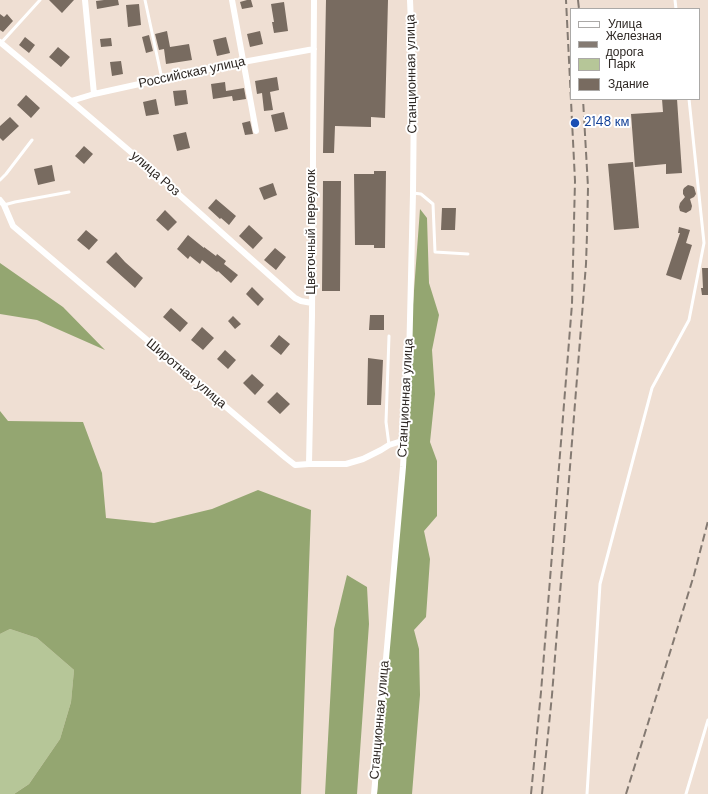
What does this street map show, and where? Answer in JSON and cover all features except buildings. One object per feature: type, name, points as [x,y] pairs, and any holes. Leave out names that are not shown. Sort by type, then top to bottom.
[{"type":"street","points":[[85,0],[94,94]]},
{"type":"street","points":[[232,0],[256,131]]},
{"type":"street","name":"Цветочный переулок","points":[[309,464],[312,303],[314,0]]},
{"type":"street","name":"Станционная улица","points":[[374,794],[405,440],[409,361],[414,93],[410,0]]},
{"type":"street","name":"улица Роз","points":[[1,42],[145,165],[295,298],[312,303]]},
{"type":"street","name":"Российская улица","points":[[71,101],[94,94],[162,79],[314,49]]},
{"type":"street","name":"Широтная улица","points":[[2,203],[13,226],[295,465],[346,464],[363,459],[389,445],[405,440]]},
{"type":"lane","points":[[1,42],[40,0]]},
{"type":"lane","points":[[145,0],[162,79]]},
{"type":"lane","points":[[587,794],[600,584],[652,388],[689,320],[704,243],[689,100]]},
{"type":"lane","points":[[0,180],[32,140]]},
{"type":"lane","points":[[2,203],[16,202],[69,192]]},
{"type":"lane","points":[[413,193],[421,194],[433,204],[435,252],[468,254]]},
{"type":"lane","points":[[389,336],[386,422],[389,445]]},
{"type":"lane","points":[[686,794],[708,720]]},
{"type":"green space","points":[[420,209],[427,218],[429,283],[439,315],[432,350],[435,394],[430,442],[437,461],[437,516],[424,531],[430,559],[426,617],[414,630],[419,649],[420,695],[412,794],[377,794]]},
{"type":"green space","points":[[0,263],[63,307],[105,350],[37,320],[0,314]]},
{"type":"green space","points":[[0,411],[8,421],[83,422],[102,473],[106,518],[154,523],[212,509],[258,490],[311,510],[301,794],[14,794],[29,784],[60,739],[71,702],[74,670],[37,638],[10,629],[0,634]]},
{"type":"green space","points":[[347,575],[367,587],[369,624],[357,794],[325,794],[334,629]]},
{"type":"green space","points":[[10,629],[37,638],[74,670],[71,702],[60,739],[29,784],[14,794],[0,794],[0,634]]},
{"type":"railway","points":[[566,0],[570,80]]},
{"type":"railway","points":[[578,0],[579,8]]},
{"type":"railway","points":[[531,794],[541,692],[572,304],[575,181],[571,100]]},
{"type":"railway","points":[[542,794],[552,695],[586,264],[588,187],[583,100]]},
{"type":"railway","points":[[626,794],[694,575],[708,521]]},
{"type":"place","name":"2148 км","points":[[575,123]]}]
